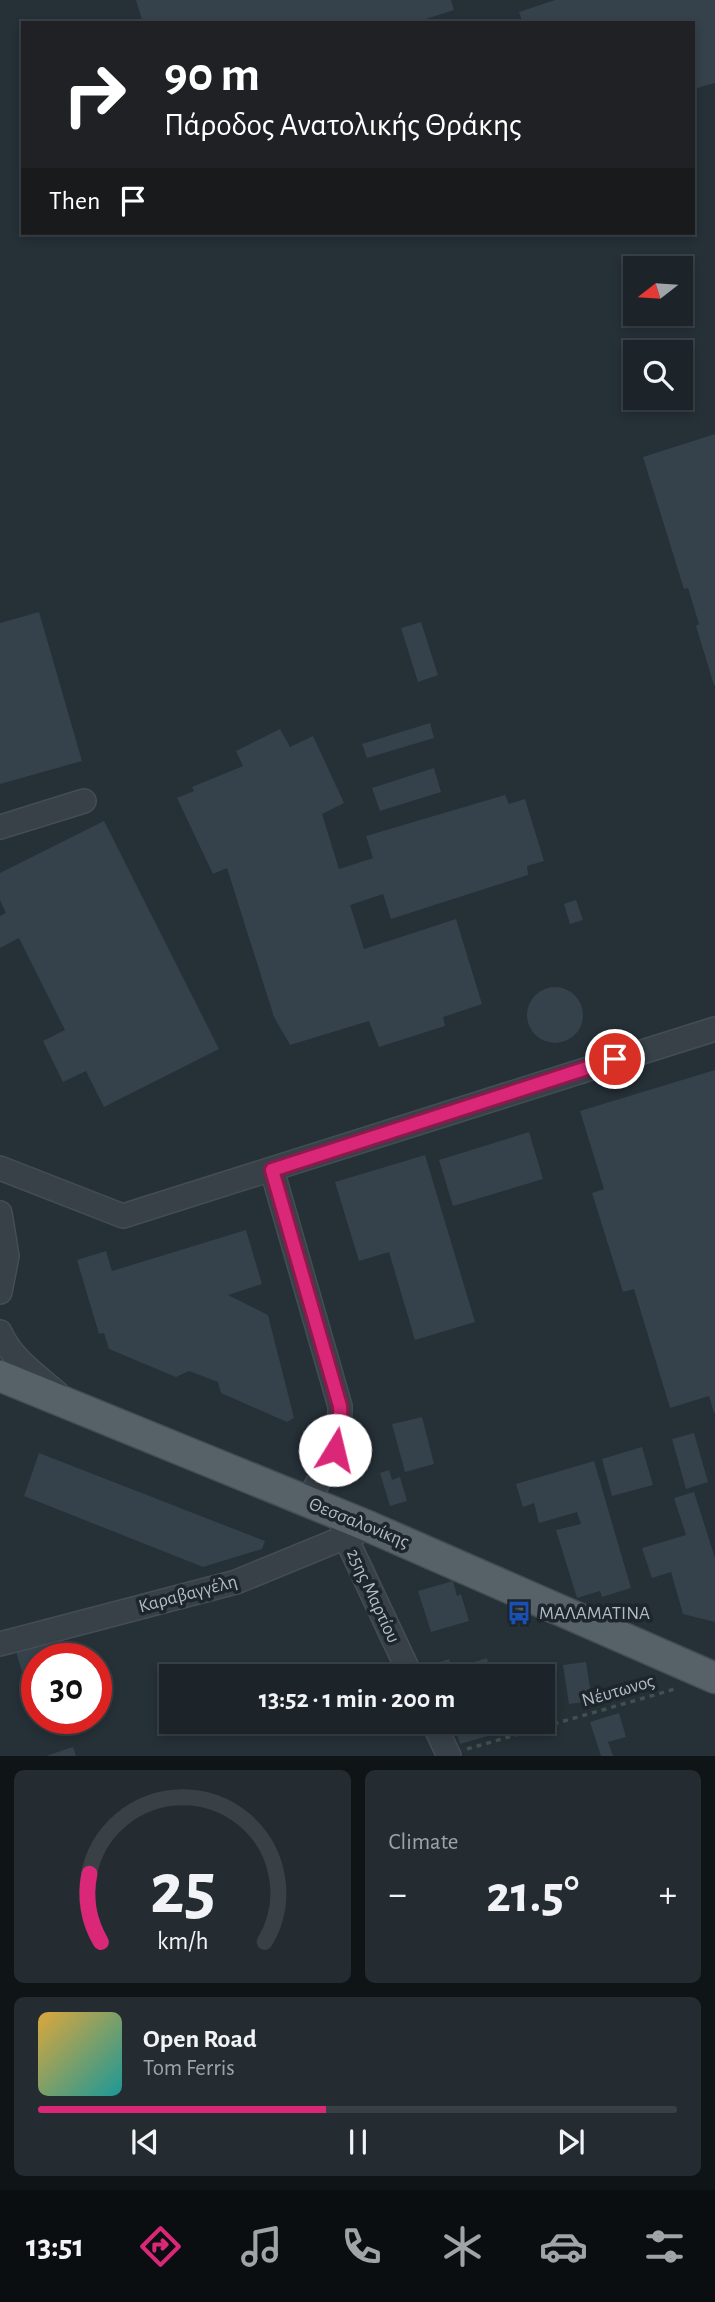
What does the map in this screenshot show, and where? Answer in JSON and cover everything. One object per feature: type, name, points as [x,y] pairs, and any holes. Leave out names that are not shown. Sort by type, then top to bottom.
[{"type":"main road","name":"Θεσσαλονίκης","points":[[0,1376],[307,1502],[352,1526],[715,1678]]},
{"type":"street","points":[[0,827],[84,801]]},
{"type":"street","points":[[0,1168],[122,1216],[715,1029]]},
{"type":"street","points":[[272,1170],[340,1406],[341,1429],[335,1450],[307,1502]]},
{"type":"street","points":[[0,1213],[7,1256],[0,1292]]},
{"type":"street","points":[[0,1332],[4,1342],[17,1357],[69,1403]]},
{"type":"street","name":"Καραβαγγέλη","points":[[0,1644],[236,1583],[352,1526]]},
{"type":"street","name":"25ης Μαρτίου","points":[[352,1526],[406,1664]]},
{"type":"street","points":[[438,1734],[448,1756]]},
{"type":"path","name":"Νέυτωνος","points":[[448,1756],[715,1678]]},
{"type":"building","points":[[136,0],[451,0],[454,10],[419,21],[142,21]]},
{"type":"building","points":[[555,0],[715,0],[715,83],[695,88],[695,21],[522,21],[519,12]]},
{"type":"building","points":[[715,434],[714,685],[696,626],[699,624],[688,588],[684,589],[643,457]]},
{"type":"building","points":[[39,612],[82,761],[0,784],[0,623]]},
{"type":"building","points":[[421,622],[438,675],[418,682],[401,628]]},
{"type":"building","points":[[430,723],[434,738],[367,758],[362,744]]},
{"type":"building","points":[[280,729],[290,747],[313,736],[344,803],[322,814],[339,869],[373,858],[366,836],[505,795],[509,804],[525,799],[544,861],[527,866],[528,875],[391,919],[383,894],[350,905],[364,949],[456,919],[482,1004],[443,1017],[445,1026],[379,1047],[369,1021],[290,1045],[274,1017],[227,868],[213,874],[177,798],[194,791],[192,787],[243,766],[236,751]]},
{"type":"building","points":[[434,768],[441,792],[380,811],[372,788]]},
{"type":"building","points":[[104,821],[219,1049],[104,1107],[86,1071],[63,1082],[43,1041],[65,1030],[19,938],[0,948],[0,916],[6,913],[0,900],[0,873]]},
{"type":"building","points":[[576,900],[583,920],[570,924],[564,904]]},
{"type":"building","points":[[555,987],[566,989],[575,995],[581,1004],[581,1026],[575,1035],[566,1041],[555,1043],[544,1041],[535,1035],[529,1026],[527,1015],[529,1004],[535,995],[544,989]]},
{"type":"building","points":[[715,1070],[714,1413],[709,1396],[670,1408],[634,1289],[623,1292],[592,1193],[604,1189],[580,1111]]},
{"type":"building","points":[[529,1132],[543,1179],[453,1206],[439,1160]]},
{"type":"building","points":[[425,1155],[475,1322],[415,1340],[389,1252],[359,1261],[335,1182]]},
{"type":"building","points":[[246,1230],[262,1284],[228,1295],[268,1315],[294,1418],[287,1422],[221,1393],[218,1382],[189,1371],[176,1377],[109,1349],[104,1333],[99,1334],[77,1260],[106,1251],[112,1271]]},
{"type":"building","points":[[422,1417],[434,1464],[405,1472],[392,1424]]},
{"type":"building","points":[[694,1433],[708,1482],[686,1489],[672,1439]]},
{"type":"building","points":[[642,1447],[653,1485],[612,1496],[602,1459]]},
{"type":"building","points":[[39,1453],[265,1541],[262,1549],[203,1567],[24,1496]]},
{"type":"building","points":[[594,1461],[631,1588],[602,1597],[600,1591],[577,1598],[556,1530],[581,1524],[577,1512],[539,1523],[534,1503],[523,1507],[516,1484]]},
{"type":"building","points":[[389,1470],[392,1480],[400,1477],[407,1501],[390,1506],[380,1473]]},
{"type":"building","points":[[694,1492],[715,1558],[715,1622],[683,1614],[671,1572],[652,1578],[642,1548],[686,1535],[674,1498]]},
{"type":"building","points":[[453,1581],[457,1596],[461,1594],[469,1621],[431,1632],[418,1591]]},
{"type":"building","points":[[63,1638],[65,1643],[46,1643]]},
{"type":"building","points":[[21,1651],[21,1669],[16,1652]]},
{"type":"building","points":[[487,1658],[489,1664],[468,1664]]},
{"type":"building","points":[[449,1659],[450,1664],[434,1664]]},
{"type":"building","points":[[586,1662],[592,1701],[569,1704],[563,1665]]},
{"type":"building","points":[[619,1713],[626,1737],[608,1742],[613,1756],[601,1756],[590,1722]]},
{"type":"building","points":[[457,1734],[495,1734],[460,1744]]},
{"type":"building","points":[[73,1747],[76,1756],[46,1756]]},
{"type":"place","name":"ΜΑΛΑΜΑΤΙΝΑ","points":[[519,1613]]},
{"type":"route","points":[[335,1450],[341,1429],[340,1406],[272,1170],[615,1059]]}]
